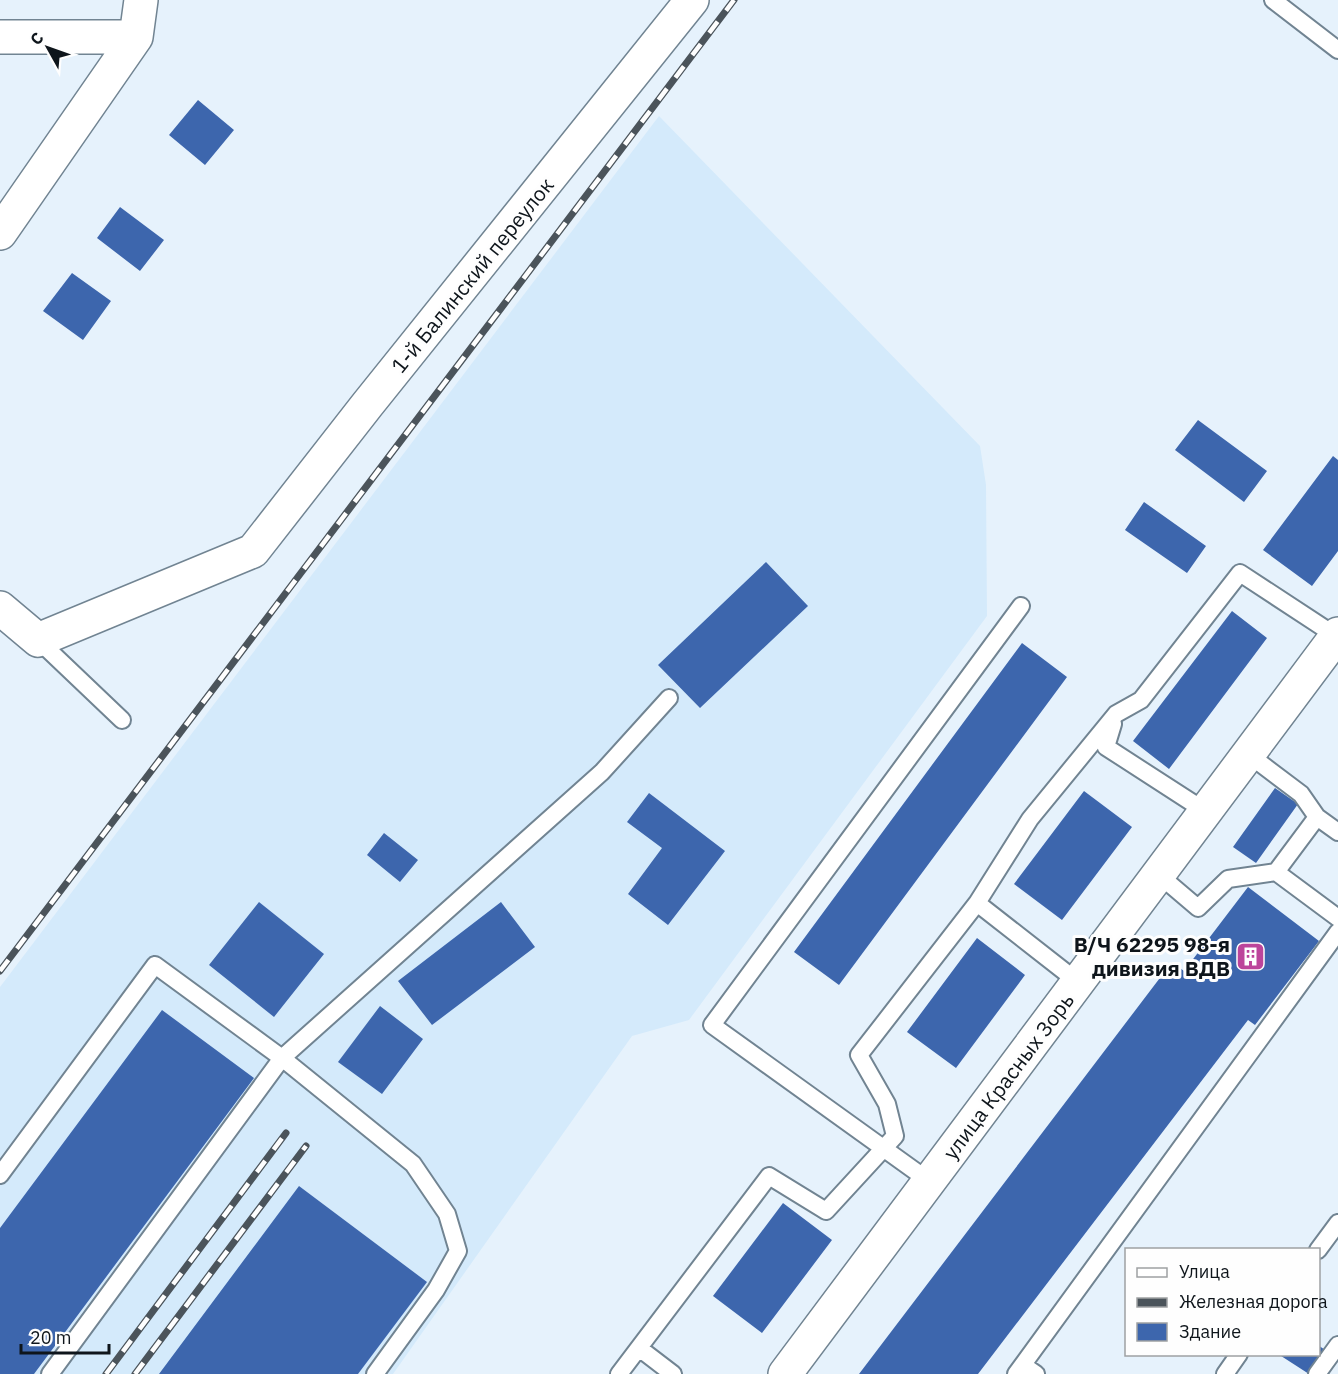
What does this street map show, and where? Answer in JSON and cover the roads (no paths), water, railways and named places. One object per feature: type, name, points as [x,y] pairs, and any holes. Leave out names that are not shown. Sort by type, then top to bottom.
[{"type":"street","points":[[0,233],[136,37],[141,0]]},
{"type":"street","name":"1-й Балинский переулок","points":[[38,640],[253,551],[692,0]]},
{"type":"street","points":[[0,37],[136,37]]},
{"type":"street","points":[[0,608],[38,640]]},
{"type":"street","name":"улица Красных Зорь","points":[[785,1374],[1337,635]]},
{"type":"lane","points":[[1273,0],[1338,50]]},
{"type":"lane","points":[[619,1374],[769,1176],[826,1211],[895,1136],[887,1104],[859,1055],[977,903],[1030,819],[1116,714],[1140,700],[1240,573],[1337,635]]},
{"type":"lane","points":[[929,1181],[712,1026],[1021,606]]},
{"type":"lane","points":[[38,640],[122,720]]},
{"type":"lane","points":[[50,1374],[282,1058],[602,772],[669,698]]},
{"type":"lane","points":[[1116,714],[1106,747],[1205,811]]},
{"type":"lane","points":[[1248,754],[1301,794],[1317,817],[1338,832]]},
{"type":"lane","points":[[1276,872],[1317,817]]},
{"type":"lane","points":[[1158,874],[1198,908],[1228,879],[1276,872],[1338,918]]},
{"type":"lane","points":[[977,903],[1078,982]]},
{"type":"lane","points":[[1025,1371],[1338,933]]},
{"type":"lane","points":[[0,1175],[155,965],[282,1058],[413,1164],[447,1214],[458,1251],[436,1290],[375,1374]]},
{"type":"lane","points":[[1319,1248],[1338,1223]]},
{"type":"lane","points":[[1317,1374],[1338,1345]]},
{"type":"lane","points":[[639,1348],[673,1374]]},
{"type":"lane","points":[[1225,1374],[1238,1356]]},
{"type":"railway","points":[[0,971],[734,0]]},
{"type":"railway","points":[[106,1374],[286,1133]]},
{"type":"railway","points":[[135,1374],[306,1146]]},
{"type":"place","name":"В/Ч 62295 98-я дивизия ВДВ","points":[[1251,956]]}]
